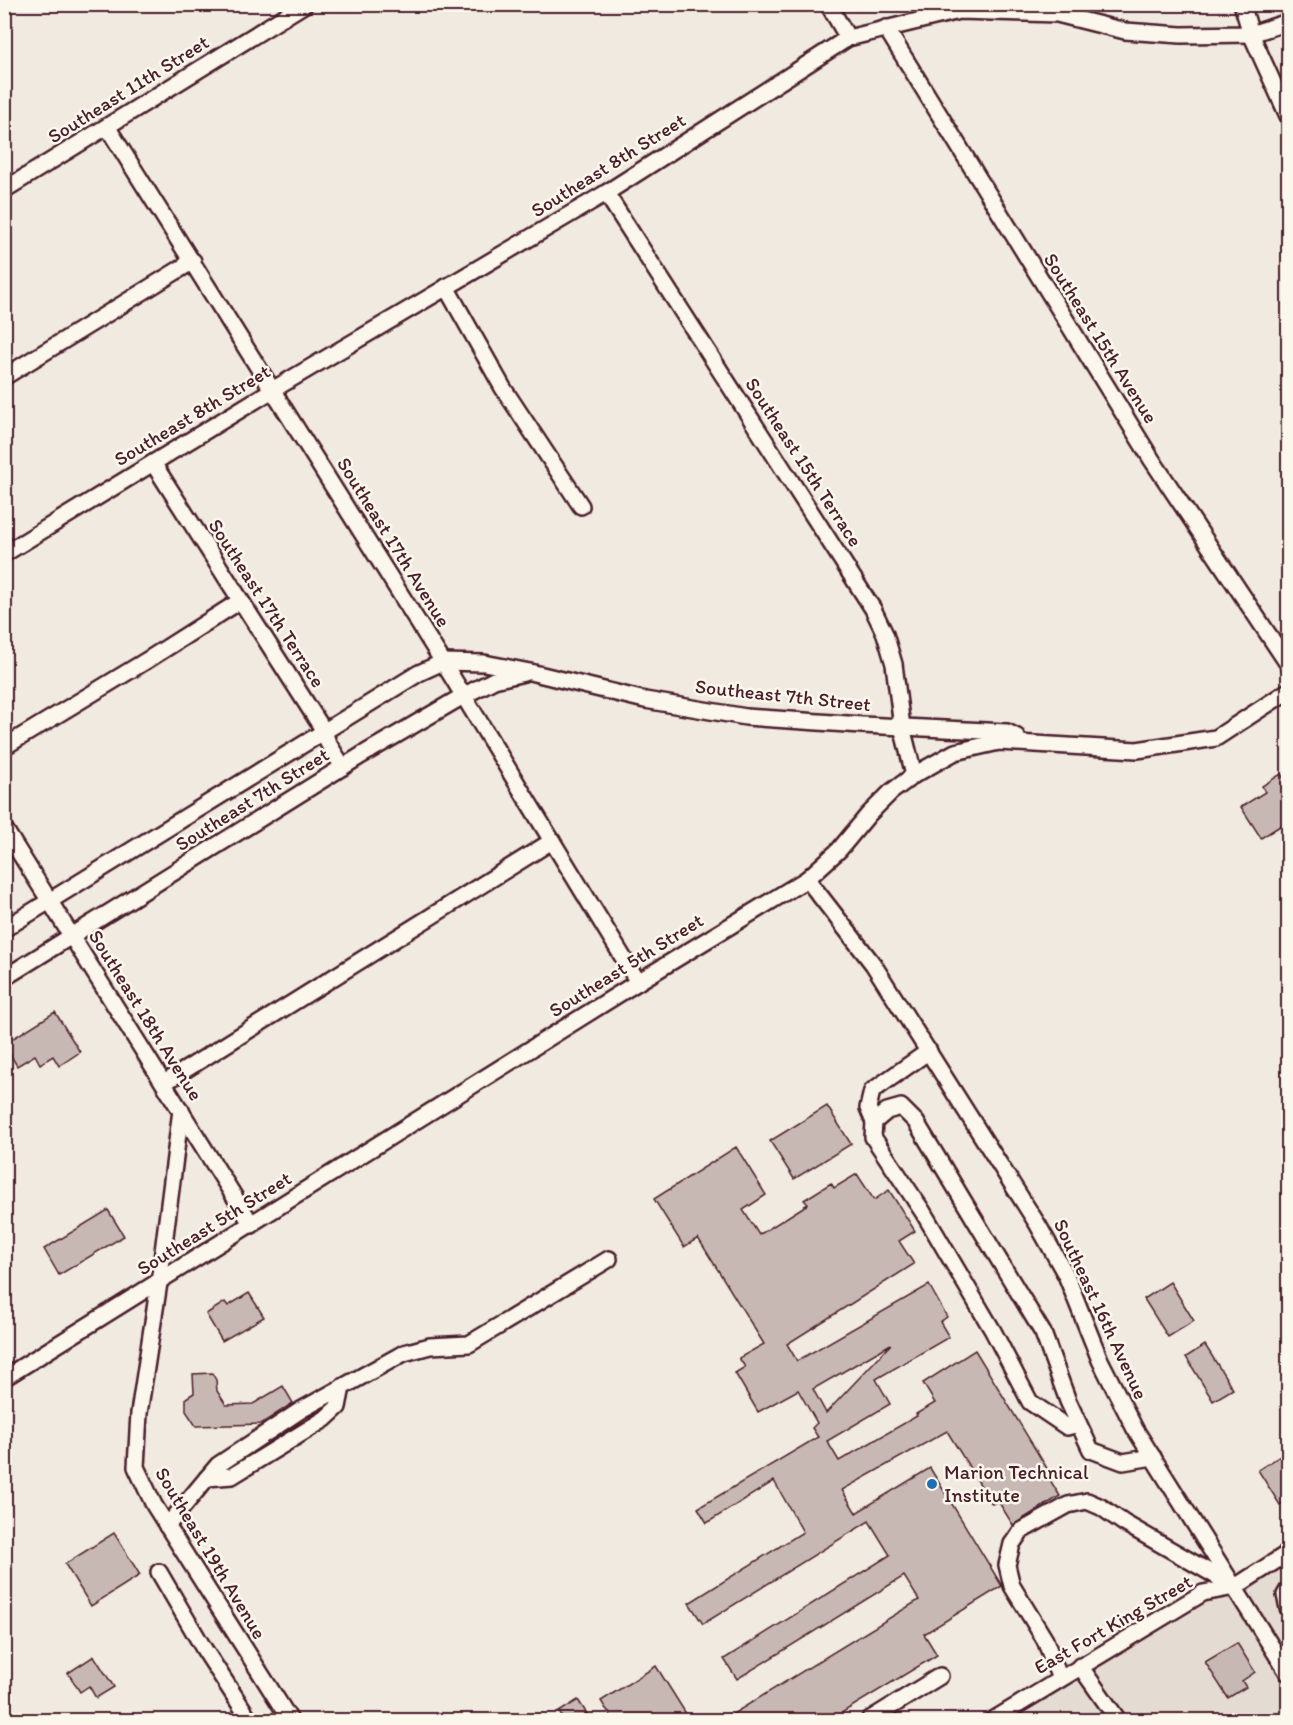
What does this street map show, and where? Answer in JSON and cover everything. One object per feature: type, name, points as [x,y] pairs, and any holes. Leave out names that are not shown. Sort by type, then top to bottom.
[{"type":"street","name":"Southeast 11th Street","points":[[4,190],[108,128],[286,9],[304,4]]},
{"type":"street","points":[[828,4],[848,38]]},
{"type":"street","points":[[1242,4],[1251,33],[1288,116]]},
{"type":"street","name":"Southeast 8th Street","points":[[4,554],[274,389],[606,193],[848,38],[958,11],[1057,14],[1125,31],[1181,35],[1251,33],[1288,22]]},
{"type":"street","name":"Southeast 15th Avenue","points":[[886,28],[1152,460],[1288,664]]},
{"type":"street","name":"Southeast 17th Avenue","points":[[108,128],[274,389],[638,982]]},
{"type":"street","name":"Southeast 15th Terrace","points":[[606,193],[873,609],[885,634],[894,664],[902,727],[914,775]]},
{"type":"street","points":[[4,377],[193,261]]},
{"type":"street","points":[[446,287],[503,388],[580,506]]},
{"type":"street","name":"Southeast 17th Terrace","points":[[153,463],[324,731],[343,767]]},
{"type":"street","points":[[4,747],[240,601]]},
{"type":"street","name":"Southeast 7th Street","points":[[4,929],[419,673],[443,662],[484,663],[645,700],[746,717],[1006,732],[1034,744]]},
{"type":"street","name":"Southeast 7th Street","points":[[4,978],[343,767],[464,696],[494,680],[530,672]]},
{"type":"street","name":"Southeast 5th Street","points":[[4,1378],[807,879],[838,850],[867,815],[891,792],[914,775],[955,752],[999,742],[1137,750],[1216,738],[1288,691]]},
{"type":"street","name":"Southeast 18th Avenue","points":[[4,828],[252,1225]]},
{"type":"street","points":[[164,1083],[552,841]]},
{"type":"street","name":"Southeast 16th Avenue","points":[[807,879],[873,964],[1049,1245],[1066,1275],[1100,1360],[1135,1429],[1288,1673]]},
{"type":"street","points":[[928,1051],[872,1091],[868,1108],[874,1122],[873,1137],[923,1212],[993,1332],[1030,1402],[1066,1427],[1079,1424]]},
{"type":"street","points":[[874,1122],[887,1111],[902,1107],[916,1122],[1043,1333],[1068,1401],[1091,1450],[1123,1462],[1153,1457]]},
{"type":"street","name":"Southeast 19th Avenue","points":[[181,1110],[159,1283],[139,1413],[136,1467],[154,1505],[290,1720]]},
{"type":"street","points":[[167,1526],[218,1465],[301,1410],[404,1353],[430,1346],[470,1344],[609,1259]]},
{"type":"street","points":[[1060,1679],[1045,1640],[1012,1586],[1006,1565],[1012,1544],[1021,1531],[1068,1505],[1088,1501],[1101,1507],[1124,1523],[1235,1587]]},
{"type":"street","name":"East Fort King Street","points":[[993,1720],[1203,1593],[1235,1587],[1288,1553]]},
{"type":"street","points":[[159,1572],[204,1649],[250,1720]]},
{"type":"street","points":[[1288,1590],[1285,1595],[1288,1608]]},
{"type":"street","points":[[1080,1666],[1118,1720]]},
{"type":"street","points":[[869,1720],[940,1677]]},
{"type":"shaded area","points":[[1288,1564],[1288,1658],[1246,1590]]},
{"type":"shaded area","points":[[1232,1596],[1288,1687],[1288,1720],[1010,1720],[1206,1601]]},
{"type":"building","points":[[1281,774],[1288,785],[1288,821],[1261,838],[1241,807],[1265,792],[1262,786]]},
{"type":"building","points":[[55,1012],[80,1052],[59,1066],[53,1056],[40,1064],[35,1055],[17,1066],[4,1044]]},
{"type":"building","points":[[827,1106],[851,1144],[794,1179],[770,1141]]},
{"type":"building","points":[[736,1147],[766,1195],[743,1210],[759,1235],[808,1204],[804,1200],[831,1183],[834,1188],[857,1174],[874,1200],[889,1190],[915,1231],[899,1241],[914,1264],[787,1344],[797,1361],[929,1285],[947,1317],[940,1322],[949,1337],[876,1379],[890,1404],[827,1441],[839,1461],[917,1416],[916,1414],[935,1403],[923,1383],[975,1350],[1048,1470],[1045,1472],[1060,1496],[1013,1525],[998,1501],[992,1504],[947,1431],[842,1490],[856,1513],[930,1468],[1002,1586],[924,1634],[937,1655],[830,1720],[723,1720],[919,1600],[904,1576],[737,1679],[724,1659],[890,1555],[869,1521],[703,1624],[689,1603],[803,1532],[774,1481],[707,1523],[698,1508],[818,1437],[812,1428],[817,1423],[798,1390],[758,1412],[735,1373],[745,1367],[739,1358],[764,1344],[698,1238],[684,1247],[654,1199]],"holes":[[[891,1344],[826,1413],[813,1389]]]},
{"type":"building","points":[[108,1210],[124,1236],[59,1275],[44,1249]]},
{"type":"building","points":[[1170,1282],[1194,1321],[1168,1337],[1144,1299]]},
{"type":"building","points":[[249,1293],[264,1317],[222,1341],[206,1314],[225,1302],[228,1306]]},
{"type":"building","points":[[1205,1345],[1233,1389],[1213,1401],[1186,1357]]},
{"type":"building","points":[[212,1373],[216,1380],[217,1391],[226,1405],[253,1404],[283,1386],[293,1403],[261,1424],[196,1426],[186,1411],[186,1398],[194,1393],[193,1374]]},
{"type":"building","points":[[1288,1451],[1288,1500],[1280,1505],[1258,1470]]},
{"type":"building","points":[[114,1533],[140,1575],[91,1606],[65,1564]]},
{"type":"building","points":[[1237,1643],[1255,1672],[1242,1681],[1246,1687],[1228,1698],[1205,1662]]},
{"type":"building","points":[[94,1656],[114,1687],[96,1698],[89,1686],[80,1692],[68,1673]]},
{"type":"building","points":[[656,1666],[690,1720],[613,1720],[601,1701]]},
{"type":"building","points":[[578,1700],[591,1720],[564,1720],[559,1712]]},
{"type":"place","name":"Marion Technical Institute","points":[[932,1484]]}]
